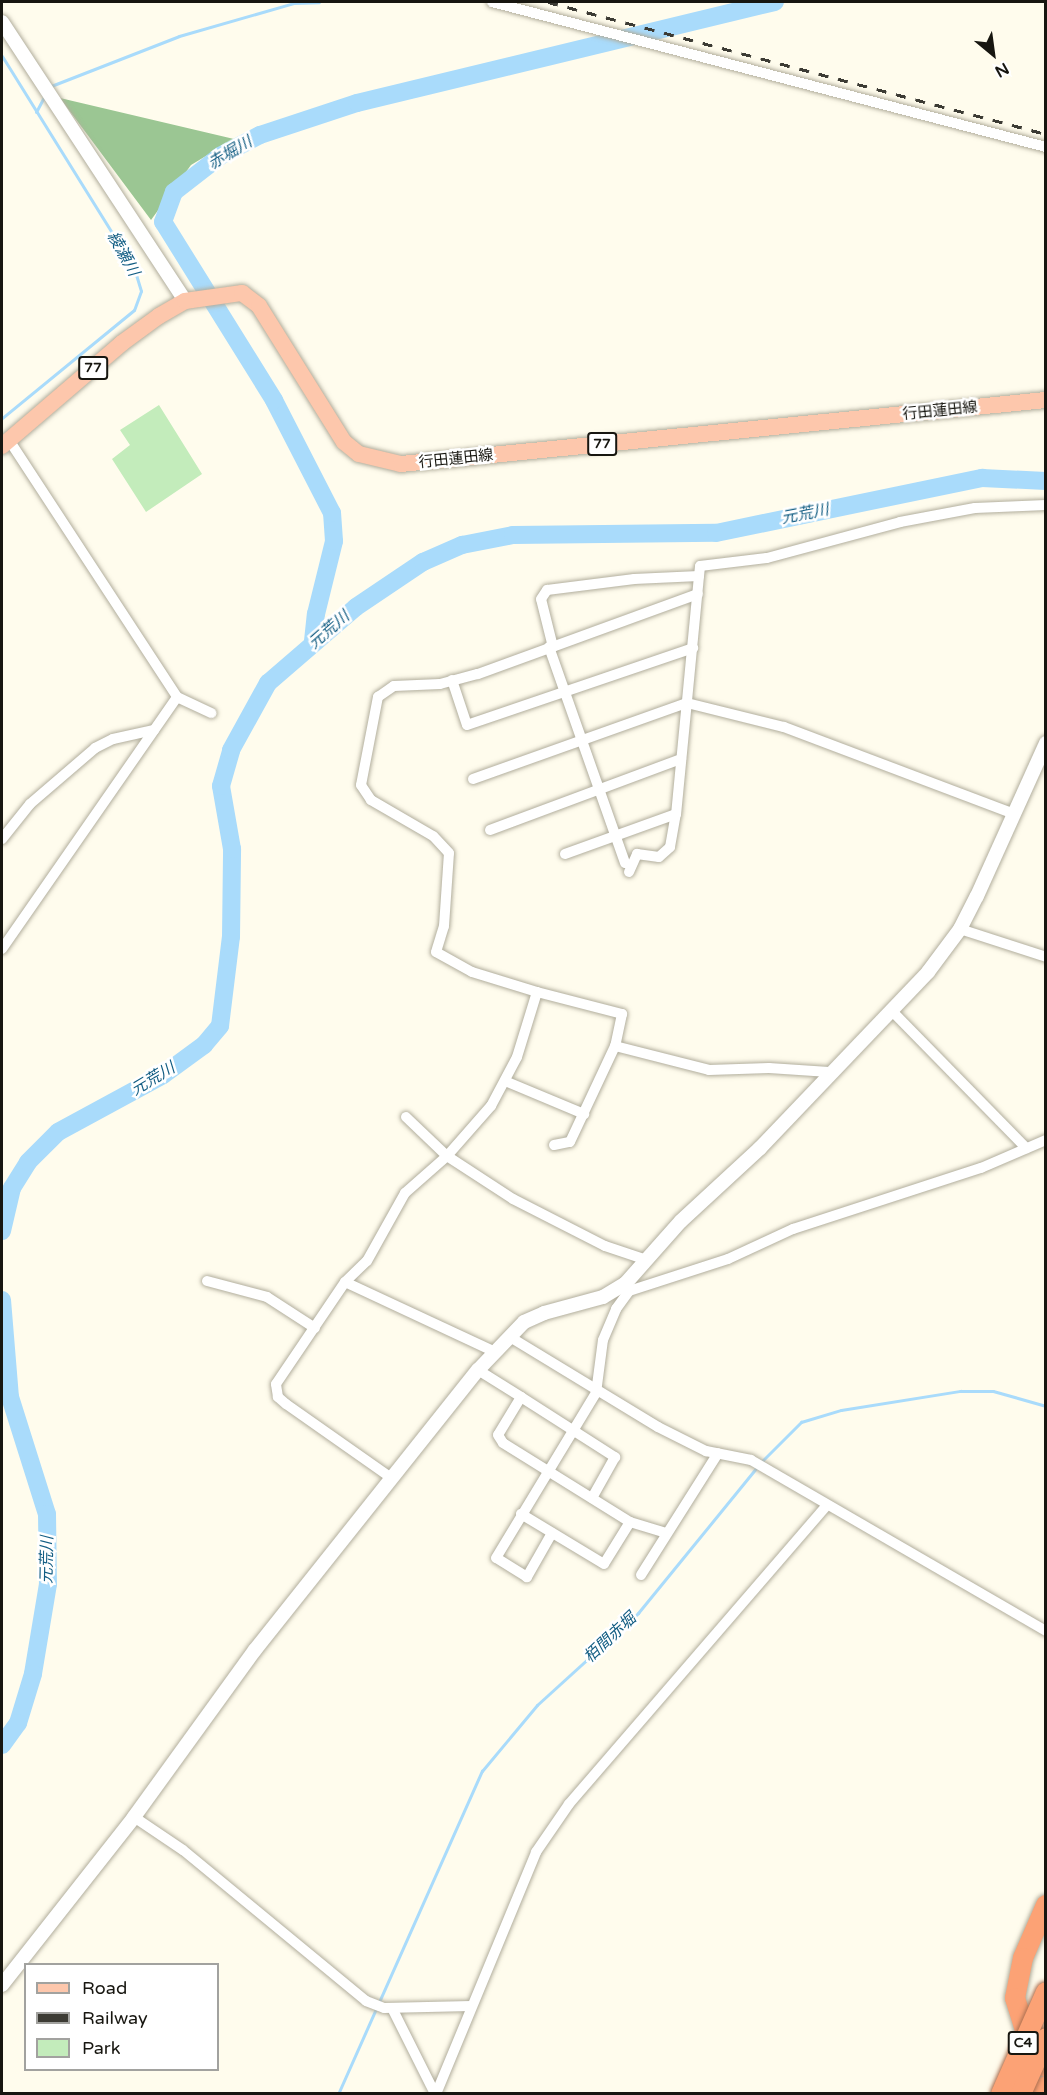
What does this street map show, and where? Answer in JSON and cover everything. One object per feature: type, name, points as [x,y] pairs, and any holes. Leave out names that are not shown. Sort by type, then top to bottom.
[{"type":"highway","points":[[1046,1905],[1023,1958],[1015,1998],[1019,2019],[1046,2067]]},
{"type":"highway","name":"C4","points":[[1001,2094],[1046,1992]]},
{"type":"highway","name":"C4","points":[[1021,2094],[1046,2038]]},
{"type":"highway","points":[[1042,2094],[1046,2086]]},
{"type":"main road","name":"行田蓮田線","points":[[5,443],[122,343],[188,300],[242,293],[259,306],[344,442],[359,454],[401,464],[1046,400]]},
{"type":"street","points":[[492,2],[1046,147]]},
{"type":"street","points":[[2,22],[188,300]]},
{"type":"street","points":[[5,443],[177,697],[212,713]]},
{"type":"street","points":[[699,576],[634,579],[547,590],[541,599],[551,647],[565,691],[627,868],[637,854],[659,857],[670,847],[676,814],[700,566],[767,558],[900,522],[975,508],[1046,506]]},
{"type":"street","points":[[554,1145],[570,1142],[615,1046],[622,1014],[472,972],[438,955],[435,949],[444,926],[449,852],[433,836],[371,800],[361,785],[378,697],[394,686],[452,681],[698,594]]},
{"type":"street","points":[[452,681],[467,725],[693,648]]},
{"type":"street","points":[[2,949],[177,697]]},
{"type":"street","points":[[473,779],[687,703],[784,728],[1012,813]]},
{"type":"street","points":[[2,839],[30,804],[95,748],[112,739],[154,730]]},
{"type":"street","points":[[552,1533],[527,1577],[495,1558],[596,1393],[603,1340],[627,1288],[647,1260],[829,1072],[892,1011],[960,928],[998,852],[1012,813],[1046,743]]},
{"type":"street","points":[[490,830],[681,759]]},
{"type":"street","points":[[565,854],[676,814]]},
{"type":"street","points":[[960,928],[1046,957]]},
{"type":"street","points":[[390,1477],[316,1429],[278,1397],[276,1384],[345,1282],[367,1261],[405,1192],[447,1156],[474,1128],[506,1081],[537,992]]},
{"type":"street","points":[[892,1011],[1026,1149]]},
{"type":"street","points":[[615,1046],[709,1070],[769,1068],[829,1072]]},
{"type":"street","points":[[506,1081],[584,1114]]},
{"type":"street","points":[[406,1117],[447,1156],[513,1199],[605,1246],[647,1260]]},
{"type":"street","points":[[2,1985],[134,1817],[255,1650],[390,1477],[478,1370],[532,1318],[728,1259],[854,1208],[981,1168],[1046,1140]]},
{"type":"street","points":[[207,1281],[267,1297],[315,1328]]},
{"type":"street","points":[[345,1282],[495,1352]]},
{"type":"street","points":[[510,1337],[596,1393],[706,1451],[751,1460],[826,1506],[1046,1631]]},
{"type":"street","points":[[478,1370],[615,1457],[592,1498]]},
{"type":"street","points":[[521,1396],[498,1438],[630,1522],[665,1533]]},
{"type":"street","points":[[641,1575],[665,1533],[718,1453]]},
{"type":"street","points":[[436,2094],[536,1852],[569,1804],[826,1506]]},
{"type":"street","points":[[521,1514],[604,1564],[630,1522]]},
{"type":"street","points":[[134,1817],[183,1850],[366,2001],[388,2008],[471,2006]]},
{"type":"street","points":[[388,2008],[436,2094]]},
{"type":"green space","points":[[60,98],[234,139],[191,165],[151,220]]},
{"type":"green space","points":[[159,405],[202,474],[146,512],[112,459],[130,445],[120,430]]},
{"type":"waterway","points":[[51,86],[179,36],[294,3],[319,2]]},
{"type":"waterway","name":"赤堀川","points":[[313,641],[316,614],[334,541],[332,513],[274,400],[163,222],[174,192],[220,156],[260,135],[357,103],[775,2]]},
{"type":"waterway","name":"綾瀬川","points":[[2,56],[134,268],[141,291],[134,310],[2,418]]},
{"type":"waterway","points":[[36,112],[44,97]]},
{"type":"waterway","name":"元荒川","points":[[2,1231],[12,1188],[28,1162],[58,1132],[163,1075],[204,1045],[220,1026],[231,937],[232,849],[221,786],[231,750],[268,683],[356,607],[423,562],[462,545],[513,535],[716,533],[982,478],[1046,481]]},
{"type":"waterway","name":"元荒川","points":[[2,1300],[10,1397],[47,1514],[48,1584],[33,1674],[18,1723],[2,1745]]},
{"type":"waterway","name":"栢間赤堀","points":[[761,1462],[801,1422],[841,1410],[960,1391],[993,1391],[1046,1406]]},
{"type":"waterway","name":"栢間赤堀","points":[[338,2094],[482,1771],[537,1705],[638,1613],[757,1467]]},
{"type":"railway","points":[[548,2],[1046,134]]}]
